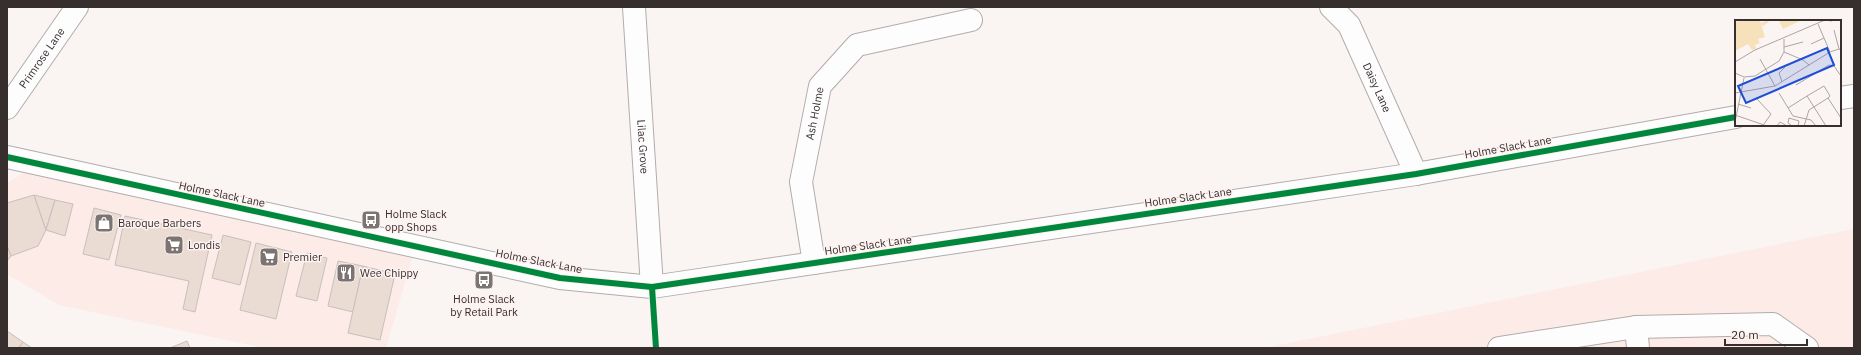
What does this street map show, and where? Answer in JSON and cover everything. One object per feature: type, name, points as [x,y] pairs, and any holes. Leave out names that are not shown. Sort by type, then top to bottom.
[{"type":"street","name":"Primrose Lane","points":[[7,108],[77,7]]},
{"type":"street","name":"Lilac Grove","points":[[634,7],[652,287]]},
{"type":"street","name":"Daisy Lane","points":[[1330,7],[1349,25],[1416,174]]},
{"type":"street","name":"Ash Holme","points":[[814,263],[801,182],[820,86],[857,45],[971,20]]},
{"type":"street","points":[[1841,98],[1854,96]]},
{"type":"street","name":"Holme Slack Lane","points":[[7,157],[560,278],[652,287],[1416,174],[1735,117]]},
{"type":"street","points":[[1499,348],[1773,324],[1807,348]]},
{"type":"shaded area","points":[[32,168],[414,252],[386,348],[264,348],[59,305],[7,274],[7,183]]},
{"type":"shaded area","points":[[1854,229],[1854,348],[1264,348]]},
{"type":"building","points":[[34,195],[46,230],[38,246],[11,256],[7,246],[7,203]]},
{"type":"building","points":[[34,195],[55,200],[46,230]]},
{"type":"building","points":[[55,200],[73,204],[65,236],[46,230]]},
{"type":"building","points":[[94,208],[121,215],[109,260],[83,254]]},
{"type":"building","points":[[125,216],[212,235],[195,312],[183,309],[189,281],[115,265]]},
{"type":"building","points":[[223,235],[251,242],[240,285],[212,278]]},
{"type":"building","points":[[256,243],[292,252],[276,319],[240,310]]},
{"type":"building","points":[[7,246],[11,256],[7,261]]},
{"type":"building","points":[[307,253],[327,258],[317,301],[296,296]]},
{"type":"building","points":[[338,261],[363,266],[353,312],[328,306]]},
{"type":"building","points":[[363,266],[395,274],[380,340],[348,333]]},
{"type":"building","points":[[7,331],[23,342],[19,348],[7,348]]},
{"type":"building","points":[[187,341],[190,348],[170,348]]},
{"type":"building","points":[[23,342],[32,348],[19,348]]},
{"type":"cycle path","points":[[7,157],[560,278],[652,287],[1416,174],[1735,117]]},
{"type":"cycle path","points":[[652,287],[656,348]]},
{"type":"place","name":"Holme Slack opp Shops","points":[[371,220]]},
{"type":"place","name":"Baroque Barbers","points":[[104,223]]},
{"type":"place","name":"Londis","points":[[174,245]]},
{"type":"place","name":"Premier","points":[[269,257]]},
{"type":"place","name":"Wee Chippy","points":[[346,273]]},
{"type":"place","name":"Holme Slack by Retail Park","points":[[484,280]]}]
